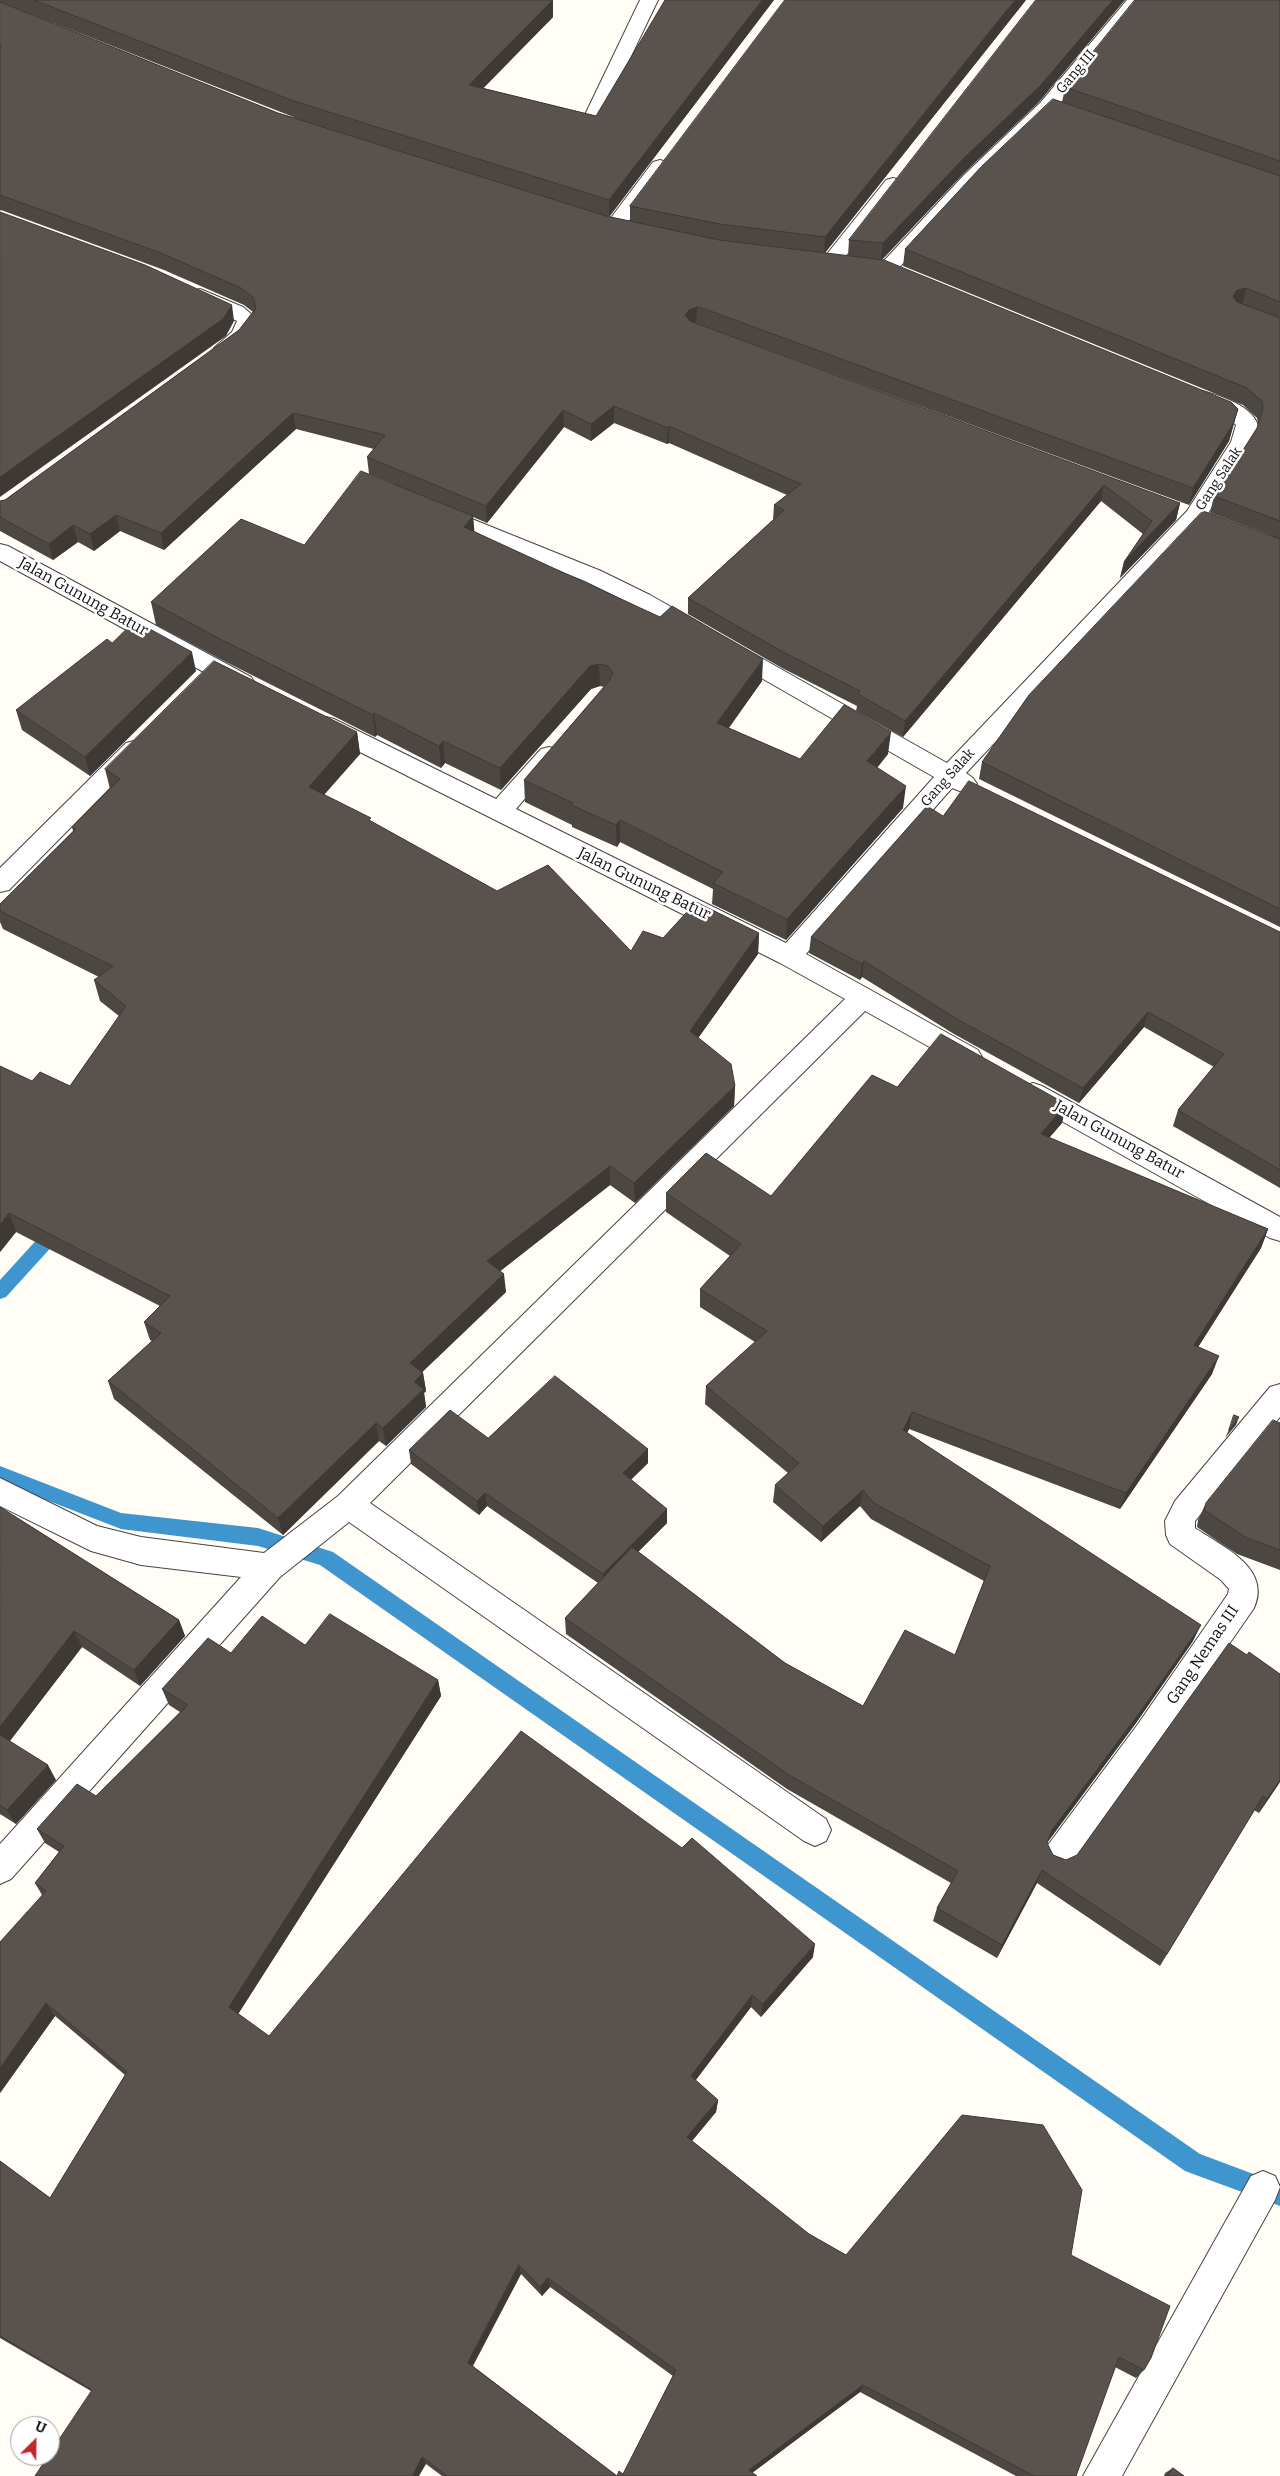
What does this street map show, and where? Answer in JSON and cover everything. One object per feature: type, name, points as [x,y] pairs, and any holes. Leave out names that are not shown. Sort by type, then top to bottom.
[{"type":"street","points":[[591,121],[649,0]]},
{"type":"street","name":"Gang III","points":[[903,170],[821,262],[880,269],[971,178],[1047,107],[1136,0]]},
{"type":"street","points":[[1047,107],[1065,113]]},
{"type":"street","points":[[614,226],[673,150]]},
{"type":"street","points":[[182,288],[236,311],[247,319],[247,326],[234,341],[210,358]]},
{"type":"street","name":"Gang Salak","points":[[790,956],[949,776],[1195,516],[1242,442],[1248,425],[1245,419],[1235,412],[1180,389]]},
{"type":"street","points":[[422,507],[593,576],[642,600],[949,776],[985,793]]},
{"type":"street","name":"Jalan Gunung Batur","points":[[0,552],[208,676],[259,691]]},
{"type":"street","name":"Jalan Gunung Batur","points":[[303,714],[790,956],[862,998],[1280,1230]]},
{"type":"street","points":[[0,882],[152,731]]},
{"type":"street","points":[[499,812],[562,740]]},
{"type":"street","points":[[0,1868],[280,1559],[337,1514],[862,998]]},
{"type":"street","name":"Gang Nemas III","points":[[1059,1856],[1149,1734],[1242,1598],[1244,1586],[1232,1570],[1181,1535],[1180,1521],[1185,1510],[1280,1396]]},
{"type":"street","points":[[0,1491],[90,1538],[141,1551],[280,1559]]},
{"type":"street","points":[[337,1514],[815,1830]]},
{"type":"street","points":[[1102,2476],[1263,2188]]},
{"type":"building","points":[[34,0],[553,0],[469,85],[596,116],[665,0],[762,0],[609,200],[294,101]]},
{"type":"building","points":[[785,0],[1015,0],[825,237],[720,224],[630,206]]},
{"type":"building","points":[[1036,0],[1113,0],[1041,85],[965,157],[883,243],[849,240]]},
{"type":"building","points":[[1135,0],[1280,0],[1280,161],[1065,87]]},
{"type":"building","points":[[0,2],[278,113],[606,216],[719,240],[884,260],[1231,402],[1238,409],[1233,424],[1193,488],[705,309],[697,307],[689,310],[685,315],[690,321],[1180,503],[1124,562],[1152,521],[1104,485],[905,721],[858,694],[860,691],[783,652],[688,598],[784,510],[774,505],[801,484],[669,426],[668,428],[614,406],[591,424],[563,410],[486,506],[367,457],[385,435],[293,413],[161,533],[116,515],[90,534],[73,525],[49,544],[0,517],[0,501],[5,500],[239,330],[256,308],[253,297],[241,288],[161,253],[0,195],[0,47],[2,46],[0,46]]},
{"type":"building","points":[[1053,99],[1280,176],[1280,302],[1246,288],[1237,290],[1233,296],[1237,302],[1280,318],[1280,521],[1214,496],[1257,428],[1263,408],[1262,401],[1247,388],[905,249],[981,167]]},
{"type":"building","points":[[0,212],[145,265],[232,305],[223,319],[0,477]]},
{"type":"building","points":[[361,471],[473,516],[464,527],[660,617],[672,606],[763,659],[717,723],[800,759],[844,705],[891,732],[867,761],[906,786],[787,919],[713,883],[723,872],[620,820],[616,825],[571,805],[573,803],[524,780],[609,681],[613,673],[608,666],[599,664],[590,666],[500,768],[443,741],[439,746],[374,713],[373,715],[220,639],[151,602],[241,519],[304,545]]},
{"type":"building","points":[[1203,511],[1280,539],[1280,909],[982,762],[1029,695]]},
{"type":"building","points":[[135,621],[192,652],[85,757],[16,710],[107,639],[112,643]]},
{"type":"building","points":[[214,661],[357,732],[309,787],[371,818],[369,820],[497,891],[548,865],[631,951],[643,931],[663,938],[696,902],[759,933],[690,1031],[731,1064],[735,1086],[634,1183],[610,1166],[487,1261],[504,1274],[410,1363],[423,1373],[414,1382],[424,1389],[383,1428],[376,1423],[278,1518],[108,1381],[161,1333],[144,1322],[170,1296],[9,1213],[0,1224],[0,1066],[32,1081],[40,1072],[70,1086],[126,1006],[94,980],[113,966],[0,911],[0,904],[76,829],[72,827],[120,779],[105,769]]},
{"type":"building","points":[[969,781],[1280,932],[1280,1170],[1178,1110],[1224,1054],[1148,1012],[1083,1088],[957,1019],[864,961],[862,964],[811,937],[927,806],[943,816]]},
{"type":"building","points":[[941,1034],[1066,1104],[1041,1134],[1268,1229],[1194,1345],[1219,1356],[1126,1493],[912,1412],[903,1430],[1201,1625],[1143,1708],[1052,1830],[1047,1843],[1053,1855],[1066,1860],[1077,1855],[1229,1643],[1247,1655],[1249,1652],[1280,1674],[1280,1780],[1267,1799],[1263,1796],[1167,1954],[1042,1870],[1002,1945],[937,1908],[958,1871],[789,1775],[565,1618],[632,1547],[785,1663],[863,1706],[905,1630],[955,1655],[990,1566],[874,1503],[863,1490],[823,1526],[775,1485],[799,1463],[706,1386],[767,1331],[700,1289],[741,1244],[666,1193],[706,1153],[771,1196],[872,1075],[897,1087]]},
{"type":"building","points":[[555,1376],[648,1449],[623,1473],[667,1509],[603,1574],[485,1493],[477,1501],[409,1450],[450,1410],[488,1438]]},
{"type":"building","points":[[1234,1415],[1239,1417],[1229,1430]]},
{"type":"building","points":[[1273,1420],[1280,1423],[1280,1550],[1245,1537],[1204,1510],[1206,1503]]},
{"type":"building","points":[[0,1507],[179,1620],[134,1670],[74,1631],[0,1727]]},
{"type":"building","points":[[330,1614],[438,1680],[229,2007],[269,2036],[521,1731],[682,1848],[692,1838],[815,1944],[763,2004],[752,1995],[691,2076],[718,2100],[687,2137],[809,2234],[846,2255],[962,2115],[1043,2125],[1082,2190],[1071,2255],[1170,2306],[1151,2358],[1144,2370],[1119,2357],[1076,2476],[1034,2476],[863,2385],[749,2470],[757,2476],[617,2476],[447,2476],[422,2457],[412,2476],[35,2476],[42,2466],[60,2466],[60,2438],[92,2390],[0,2336],[0,2161],[50,2198],[127,2072],[46,2003],[0,2068],[0,1942],[46,1891],[35,1883],[64,1846],[37,1829],[77,1784],[96,1796],[188,1705],[162,1689],[208,1638],[231,1653],[262,1616],[305,1645]],"holes":[[[519,2265],[540,2287],[548,2278],[676,2370],[623,2474],[619,2471],[617,2476],[468,2363]]]},
{"type":"building","points":[[0,1735],[48,1765],[7,1810],[0,1805]]},
{"type":"building","points":[[1173,2468],[1184,2476],[1168,2476]]},
{"type":"waterway","points":[[0,1292],[50,1237],[47,1225]]},
{"type":"waterway","points":[[0,1474],[121,1521],[258,1537],[326,1558],[1193,2163],[1280,2195]]}]
